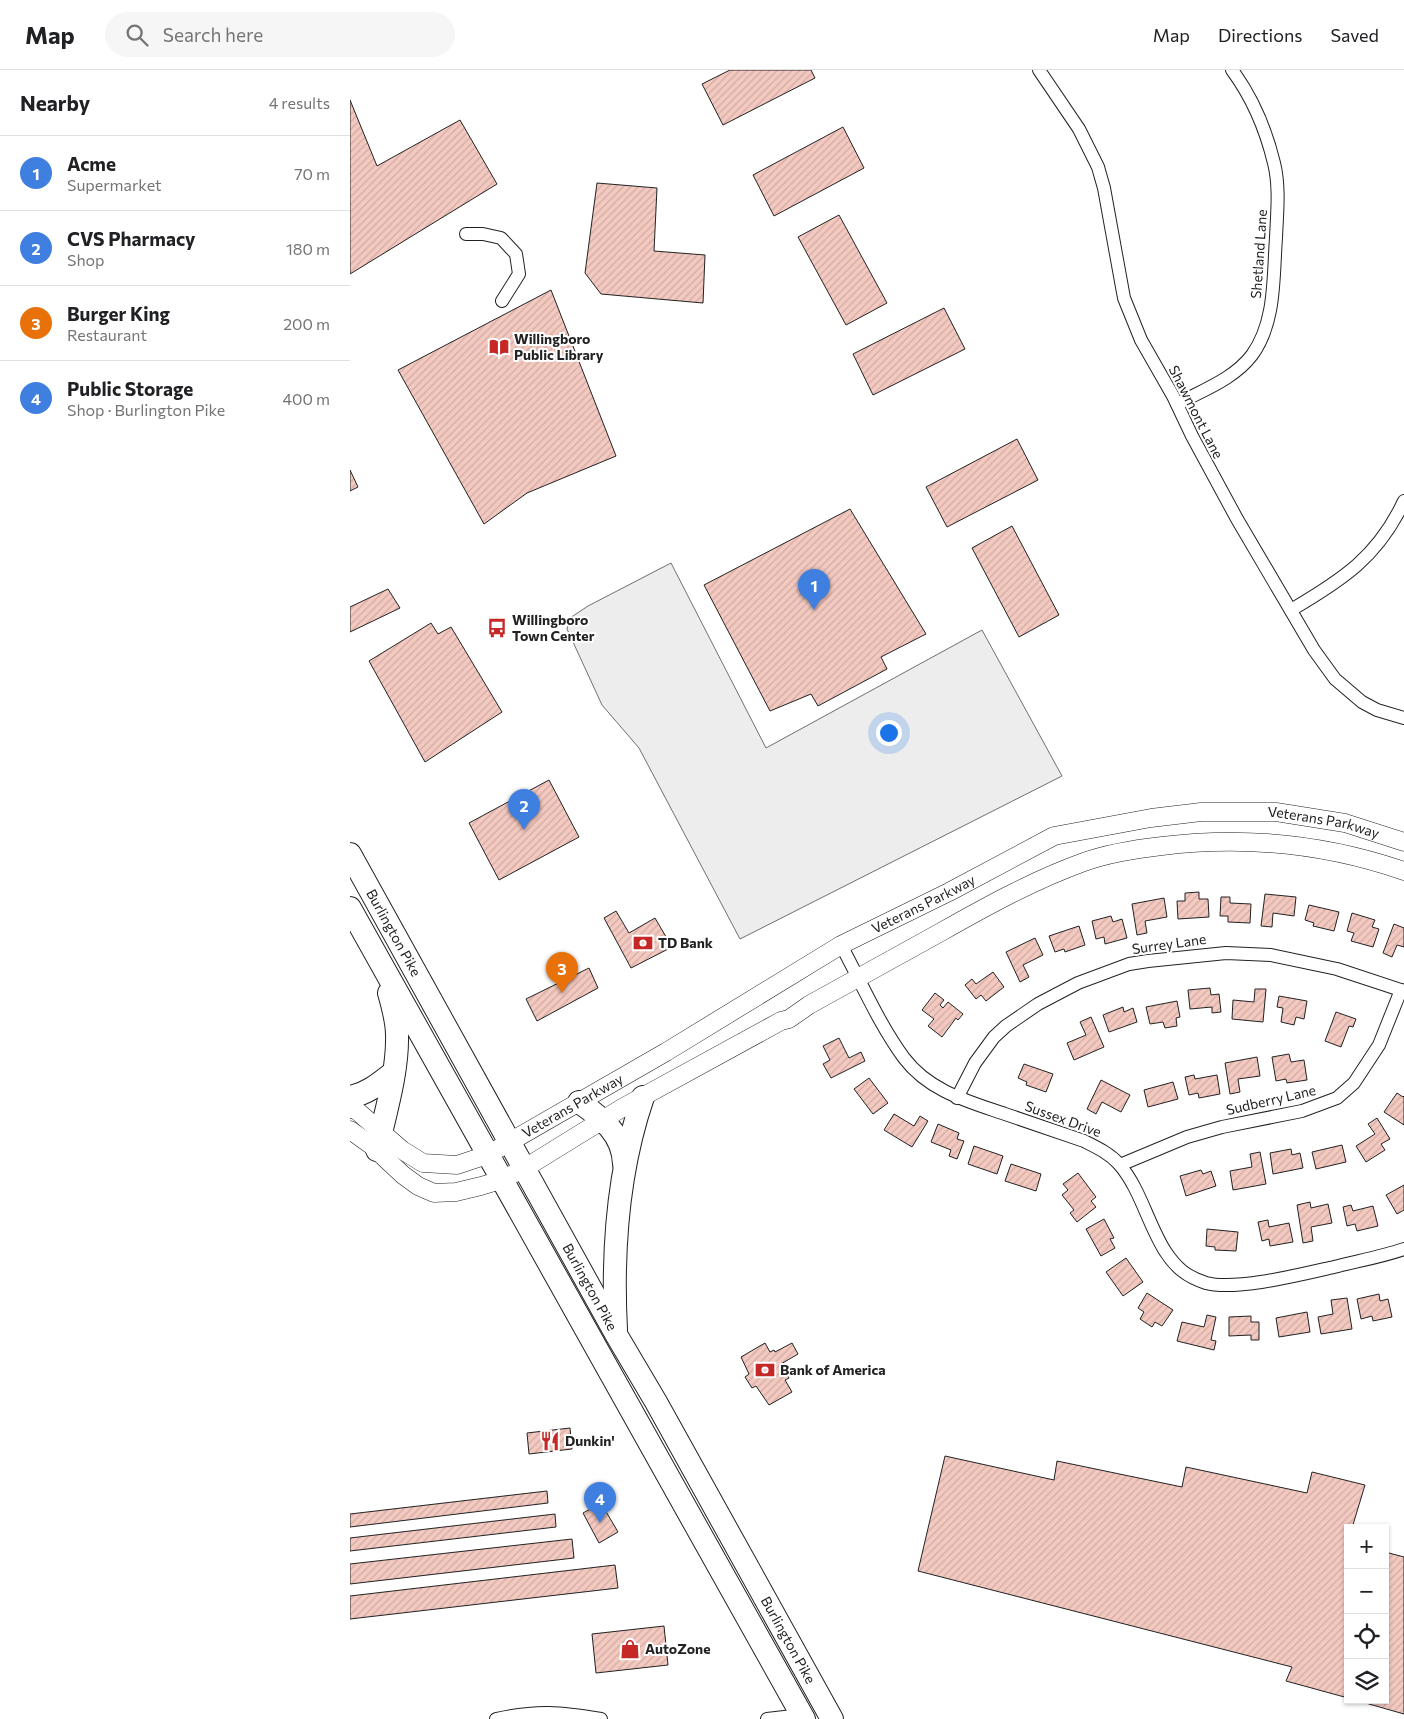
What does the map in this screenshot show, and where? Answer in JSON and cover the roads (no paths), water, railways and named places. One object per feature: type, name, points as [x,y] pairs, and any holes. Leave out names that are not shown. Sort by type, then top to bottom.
[{"type":"highway","name":"Burlington Pike","points":[[350,854],[832,1719]]},
{"type":"highway","name":"Burlington Pike","points":[[350,908],[803,1717]]},
{"type":"highway","points":[[379,961],[394,1010],[398,1034],[394,1072],[379,1141]]},
{"type":"highway","points":[[350,1097],[357,1096],[376,1086],[394,1072]]},
{"type":"highway","points":[[617,1336],[614,1271],[625,1173],[634,1123],[643,1097]]},
{"type":"highway","points":[[579,1102],[603,1119],[618,1140],[622,1148],[625,1173]]},
{"type":"main road","name":"Veterans Parkway","points":[[379,1141],[402,1150],[423,1163],[457,1165],[487,1154],[666,1052],[841,945],[949,892],[1054,836],[1151,818],[1200,812],[1276,812],[1345,824],[1404,842]]},
{"type":"main road","name":"Veterans Parkway","points":[[379,1141],[403,1175],[418,1186],[434,1193],[456,1192],[501,1180],[525,1168],[603,1119],[774,1025],[789,1019],[809,1005],[1018,891],[1084,862],[1118,852],[1190,843],[1262,842],[1299,846],[1360,858],[1404,871]]},
{"type":"main road","points":[[350,1109],[356,1110],[379,1141]]},
{"type":"main road","points":[[350,1130],[379,1141]]},
{"type":"street","name":"Shawmont Lane","points":[[1038,70],[1079,129],[1098,167],[1106,197],[1124,298],[1140,340],[1177,404],[1213,477],[1314,650],[1334,680],[1362,702],[1377,710],[1404,718]]},
{"type":"street","name":"Shetland Lane","points":[[1177,404],[1230,376],[1242,367],[1260,343],[1270,312],[1278,202],[1274,165],[1264,128],[1246,92],[1232,70]]},
{"type":"street","points":[[466,234],[483,234],[501,238],[516,254],[519,274],[502,301]]},
{"type":"street","points":[[1291,610],[1334,584],[1361,562],[1374,548],[1398,515],[1404,501]]},
{"type":"street","name":"Sussex Drive","points":[[841,945],[904,1058],[932,1085],[957,1098],[1084,1141],[1103,1150],[1120,1165],[1133,1186],[1165,1250],[1181,1271],[1207,1283],[1233,1285],[1292,1277],[1364,1261],[1404,1249]]},
{"type":"street","name":"Surrey Lane","points":[[957,1098],[975,1063],[1006,1026],[1038,1004],[1078,983],[1129,964],[1148,960],[1226,952],[1271,955],[1337,970],[1402,990]]},
{"type":"street","name":"Sudberry Lane","points":[[1120,1165],[1187,1137],[1302,1111],[1337,1098],[1354,1083],[1378,1044],[1402,990]]},
{"type":"street","points":[[496,1719],[532,1712],[549,1712],[601,1719]]},
{"type":"street","points":[[767,1719],[803,1717]]},
{"type":"place","name":"Willingboro Public Library","points":[[499,347]]},
{"type":"place","name":"Acme","points":[[814,610]]},
{"type":"place","name":"Willingboro Town Center","points":[[497,628]]},
{"type":"place","name":"CVS Pharmacy","points":[[524,830]]},
{"type":"place","name":"TD Bank","points":[[643,943]]},
{"type":"place","name":"Burger King","points":[[562,993]]},
{"type":"place","name":"Bank of America","points":[[765,1370]]},
{"type":"place","name":"Dunkin'","points":[[550,1441]]},
{"type":"place","name":"Public Storage","points":[[600,1523]]},
{"type":"place","name":"AutoZone","points":[[630,1649]]}]
